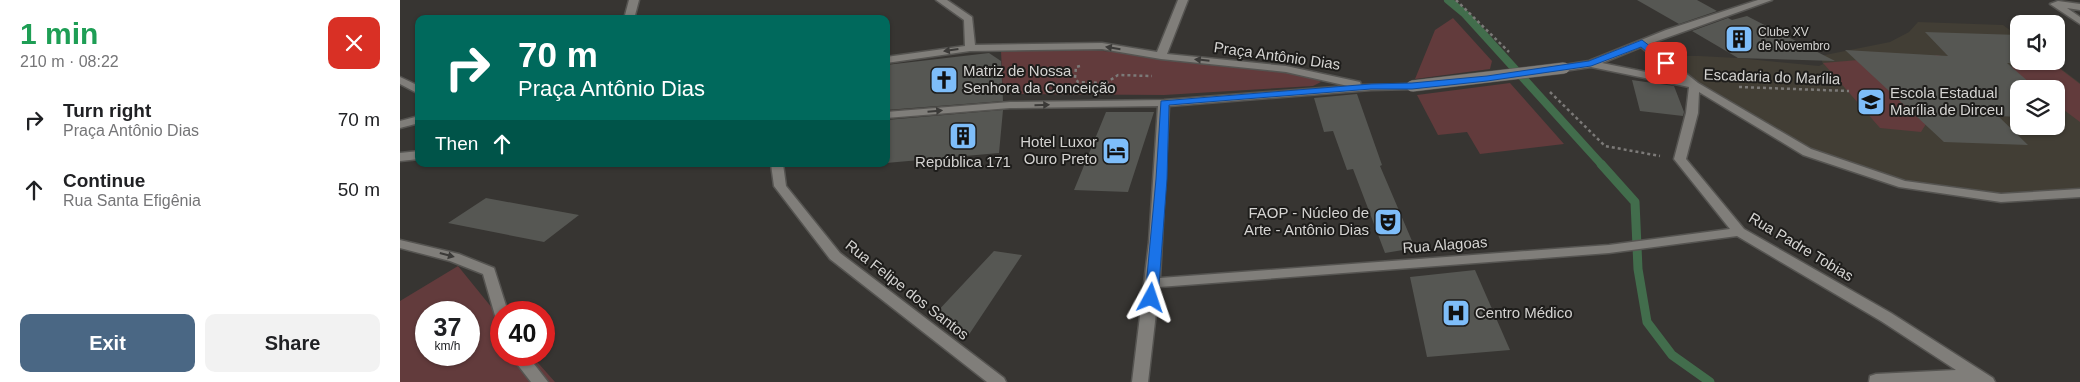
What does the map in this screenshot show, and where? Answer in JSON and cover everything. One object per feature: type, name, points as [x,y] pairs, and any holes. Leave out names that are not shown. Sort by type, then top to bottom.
[{"type":"street","points":[[630,15],[634,0]]},
{"type":"street","points":[[941,0],[969,19],[970,48]]},
{"type":"street","points":[[1161,56],[1183,0]]},
{"type":"street","points":[[1371,86],[1412,86],[1591,64],[1642,43],[1767,0]]},
{"type":"street","points":[[2080,7],[2055,4],[2080,21]]},
{"type":"street","points":[[1642,43],[1694,85],[1806,152],[1903,184],[2001,198],[2080,193]]},
{"type":"street","name":"Praça Antônio Dias","points":[[890,59],[970,48],[1102,46],[1161,56],[1286,69],[1371,86]]},
{"type":"street","points":[[1591,64],[1694,85]]},
{"type":"street","points":[[400,80],[415,89]]},
{"type":"street","points":[[1680,159],[1692,113],[1694,85]]},
{"type":"street","name":"Praça Antônio Dias","points":[[890,115],[994,106],[1164,103],[1371,86]]},
{"type":"street","points":[[1140,382],[1162,179],[1164,103]]},
{"type":"street","points":[[400,125],[415,120]]},
{"type":"street","points":[[400,157],[415,155]]},
{"type":"street","name":"Rua Padre Tobias","points":[[1680,159],[1739,232],[1886,317],[1981,378]]},
{"type":"street","name":"Rua Felipe dos Santos","points":[[777,167],[780,186],[834,256],[998,382]]},
{"type":"street","name":"Rua Alagoas","points":[[1152,283],[1609,249],[1739,232]]},
{"type":"street","points":[[400,244],[454,257],[489,271],[497,301]]},
{"type":"street","points":[[527,366],[540,382]]},
{"type":"street","points":[[1876,380],[1981,378]]},
{"type":"path","points":[[1456,0],[1510,54]]},
{"type":"path","points":[[1083,65],[1076,67],[1074,74],[1078,82],[1106,82],[1118,73],[1162,76],[1161,56]]},
{"type":"path","points":[[1056,74],[1074,74]]},
{"type":"path","points":[[1544,86],[1605,146],[1680,159]]},
{"type":"path","name":"Escadaria do Marília","points":[[1737,87],[1849,91]]},
{"type":"shaded area","points":[[1453,18],[1492,61],[1490,69],[1415,79],[1435,30]]},
{"type":"shaded area","name":"Escola Estadual Marília de Dirceu","points":[[1918,22],[2003,25],[2010,30],[2010,70],[2063,70],[2080,83],[2080,192],[2001,198],[1903,184],[1807,152],[1666,63],[1673,56],[1699,56],[1819,66],[1823,64],[1820,56],[1890,42],[1909,32]]},
{"type":"shaded area","points":[[1057,47],[1161,56],[1304,73],[1321,82],[1313,86],[1164,95],[1003,94],[1001,51]]},
{"type":"shaded area","points":[[1935,55],[2010,67],[2010,70],[2062,70],[2080,84],[2080,122],[2065,111],[2065,80],[2010,80],[1954,74]]},
{"type":"shaded area","points":[[1858,60],[1926,124],[1921,132],[1880,128],[1823,63]]},
{"type":"shaded area","points":[[1510,83],[1564,144],[1480,154],[1467,132],[1438,135],[1417,95]]},
{"type":"shaded area","points":[[458,266],[490,305],[490,366],[541,366],[555,382],[400,382],[400,301]]},
{"type":"building","points":[[1637,0],[1697,0],[1717,11],[1679,24]]},
{"type":"building","name":"Clube XV de Novembro","points":[[1747,16],[1835,61],[1738,58],[1692,31],[1728,18],[1732,20]]},
{"type":"building","points":[[1925,32],[2010,35],[2010,63],[2007,63],[2010,66],[2010,70],[2015,70],[2027,80],[2010,80],[2010,117],[1998,116],[2010,128],[2010,135],[2018,135],[2028,145],[1944,142],[1845,50],[1948,56]]},
{"type":"building","name":"Matriz de Nossa Senhora da Conceição","points":[[989,53],[1001,61],[1003,101],[890,110],[890,65]]},
{"type":"building","points":[[1632,80],[1674,86],[1684,112],[1683,116],[1640,111]]},
{"type":"building","points":[[1357,94],[1382,165],[1380,166],[1415,248],[1385,253],[1353,169],[1347,170],[1333,131],[1324,132],[1314,98]]},
{"type":"building","name":"República 171","points":[[1003,110],[999,153],[890,163],[890,120]]},
{"type":"building","name":"Hotel Luxor Ouro Preto","points":[[1106,112],[1154,112],[1128,192],[1074,190]]},
{"type":"building","points":[[486,198],[579,215],[544,242],[448,223]]},
{"type":"building","points":[[994,251],[1022,255],[968,336],[935,314]]},
{"type":"building","name":"Centro Médico","points":[[1475,270],[1510,350],[1427,357],[1410,277]]},
{"type":"waterway","points":[[1448,0],[1465,14],[1602,165]]},
{"type":"waterway","points":[[1601,164],[1635,202],[1638,269],[1647,322],[1672,355],[1710,382]]},
{"type":"place","name":"Clube XV de Novembro","points":[[1739,39]]},
{"type":"place","name":"Matriz de Nossa Senhora da Conceição","points":[[944,80]]},
{"type":"place","name":"Escola Estadual Marília de Dirceu","points":[[1871,102]]},
{"type":"place","name":"República 171","points":[[963,136]]},
{"type":"place","name":"Hotel Luxor Ouro Preto","points":[[1116,151]]},
{"type":"place","name":"FAOP - Núcleo de Arte - Antônio Dias","points":[[1388,222]]},
{"type":"place","name":"Centro Médico","points":[[1456,313]]},
{"type":"route","points":[[1151,298],[1162,179],[1164,103],[1371,86],[1412,86],[1487,78],[1591,64],[1642,43],[1666,63]]}]
